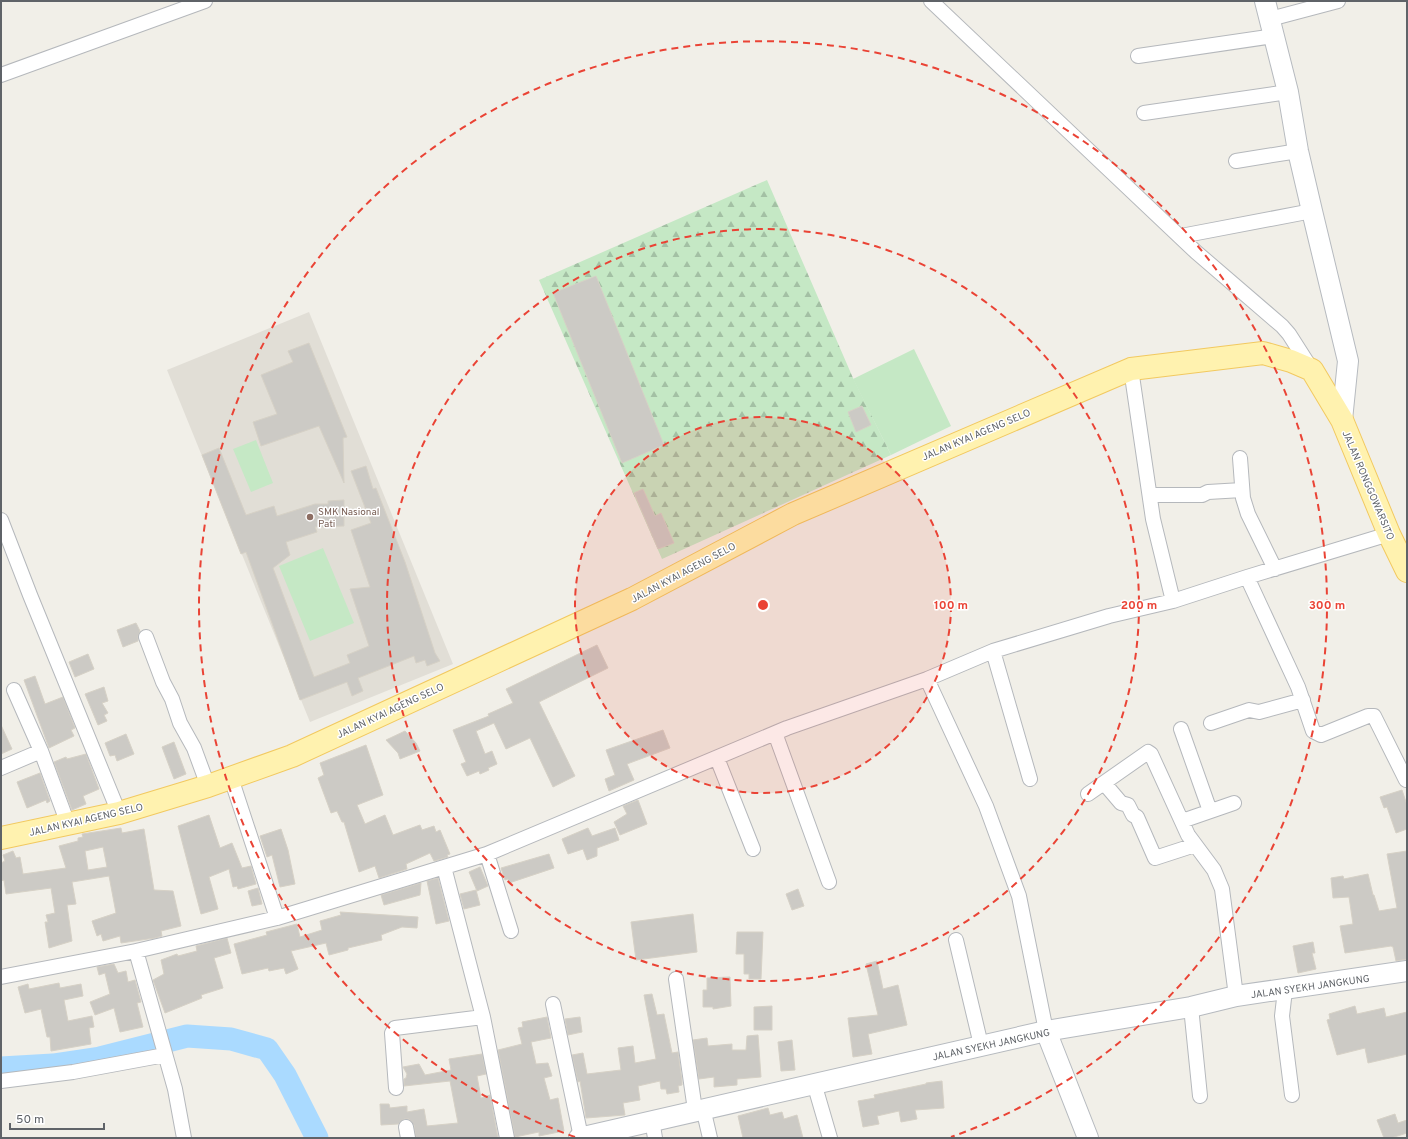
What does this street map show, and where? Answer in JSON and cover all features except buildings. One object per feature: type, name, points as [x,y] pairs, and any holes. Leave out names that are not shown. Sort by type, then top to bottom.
[{"type":"main road","points":[[1270,19],[1288,92],[1298,151],[1348,361],[1342,420]]},
{"type":"main road","name":"JALAN KYAI AGENG SELO","points":[[1,838],[119,812],[208,786],[292,756],[632,599],[793,514],[1131,368],[1263,353],[1291,361],[1312,370]]},
{"type":"main road","points":[[1312,370],[1342,420]]},
{"type":"main road","name":"JALAN RONGGOWARSITO","points":[[1342,420],[1397,540],[1407,571]]},
{"type":"main road","name":"JALAN SYEKH JANGKUNG","points":[[580,1138],[653,1129],[699,1109],[1046,1031],[1191,1007],[1236,996],[1407,971]]},
{"type":"main road","points":[[1046,1031],[1088,1138]]},
{"type":"street","points":[[1,75],[205,1]]},
{"type":"street","points":[[931,1],[1181,236],[1282,326],[1312,370]]},
{"type":"street","points":[[1138,56],[1329,2]]},
{"type":"street","points":[[1144,113],[1288,92]]},
{"type":"street","points":[[1236,161],[1298,151]]},
{"type":"street","points":[[1181,236],[1312,212]]},
{"type":"street","points":[[1131,368],[1158,544],[1173,601]]},
{"type":"street","points":[[1240,458],[1242,490],[1251,522],[1275,569]]},
{"type":"street","points":[[1150,495],[1202,495],[1208,492],[1242,490]]},
{"type":"street","points":[[1,520],[30,595],[119,812]]},
{"type":"street","points":[[1,977],[136,951],[277,918],[487,854],[787,728],[927,679],[993,651],[1109,616],[1173,601],[1275,569],[1397,540]]},
{"type":"street","points":[[1247,577],[1303,700],[1313,731],[1321,735],[1368,716],[1374,716],[1406,780]]},
{"type":"street","points":[[146,637],[163,682],[172,699],[180,723],[194,748],[208,786]]},
{"type":"street","points":[[993,651],[1030,779]]},
{"type":"street","points":[[927,679],[988,811],[1019,896],[1046,1031]]},
{"type":"street","points":[[14,690],[41,751],[68,824]]},
{"type":"street","points":[[1211,723],[1249,710],[1259,712],[1303,700]]},
{"type":"street","points":[[1181,728],[1210,811]]},
{"type":"street","points":[[776,733],[829,882]]},
{"type":"street","points":[[1,768],[41,751]]},
{"type":"street","points":[[1088,794],[1149,752],[1182,821],[1195,845],[1214,870],[1222,889],[1236,996]]},
{"type":"street","points":[[717,758],[753,849]]},
{"type":"street","points":[[231,778],[277,918]]},
{"type":"street","points":[[1104,783],[1121,803],[1128,805],[1133,815],[1137,817],[1155,858],[1195,845]]},
{"type":"street","points":[[1182,821],[1234,803]]},
{"type":"street","points":[[487,854],[511,931]]},
{"type":"street","points":[[444,867],[483,1017],[507,1138]]},
{"type":"street","points":[[956,940],[982,1045]]},
{"type":"street","points":[[136,951],[175,1089],[184,1138]]},
{"type":"street","points":[[676,979],[699,1109],[710,1138]]},
{"type":"street","points":[[1285,990],[1282,1016],[1292,1095]]},
{"type":"street","points":[[553,1004],[580,1138]]},
{"type":"street","points":[[1191,1007],[1200,1096]]},
{"type":"street","points":[[396,1088],[392,1033],[395,1028],[483,1017]]},
{"type":"street","points":[[1,1081],[66,1073],[165,1053]]},
{"type":"street","points":[[814,1083],[830,1138]]},
{"type":"shaded area","name":"SMK Nasional Pati","points":[[309,312],[453,664],[310,722],[167,370]]},
{"type":"green space","points":[[767,180],[853,378],[891,455],[662,559],[539,280]]},
{"type":"green space","points":[[914,349],[951,426],[891,455],[853,379]]},
{"type":"green space","points":[[256,440],[273,483],[251,492],[233,449]]},
{"type":"green space","points":[[323,548],[354,623],[310,641],[279,566]]},
{"type":"waterway","points":[[1,1068],[53,1065],[100,1058],[187,1036],[231,1039],[267,1049],[285,1075],[317,1138]]},
{"type":"place","name":"SMK Nasional Pati","points":[[310,517]]}]
